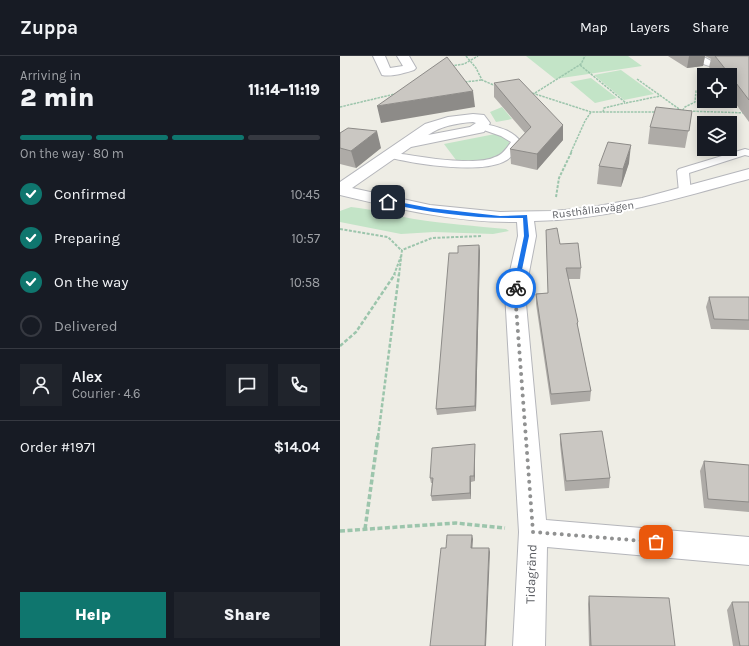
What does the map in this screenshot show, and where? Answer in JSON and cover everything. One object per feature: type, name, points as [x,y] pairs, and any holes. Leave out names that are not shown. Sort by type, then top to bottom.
[{"type":"street","points":[[379,56],[386,72],[410,68],[403,56]]},
{"type":"street","name":"Rusthållarvägen","points":[[340,189],[430,127],[437,124],[472,118],[482,120],[482,126]]},
{"type":"street","name":"Rusthållarvägen","points":[[340,189],[388,202],[430,210],[500,217],[553,216],[587,213],[643,203],[749,174]]},
{"type":"street","name":"Tidagränd","points":[[525,216],[527,236],[515,293],[533,532],[529,646]]},
{"type":"street","points":[[533,532],[749,550]]},
{"type":"lane","points":[[696,56],[707,63],[720,67],[744,56]]},
{"type":"lane","points":[[391,155],[404,158],[477,164],[499,160],[514,147],[516,142],[513,138],[499,131],[482,126]]},
{"type":"lane","points":[[685,192],[683,171],[745,152],[749,153]]},
{"type":"path","points":[[466,56],[476,68],[482,80]]},
{"type":"path","points":[[410,68],[435,68],[464,64],[478,56]]},
{"type":"path","points":[[535,93],[555,79],[580,65],[585,56]]},
{"type":"path","points":[[580,65],[626,103]]},
{"type":"path","points":[[637,79],[682,111]]},
{"type":"path","points":[[462,83],[482,80],[502,88]]},
{"type":"path","points":[[682,111],[685,107],[695,102],[697,91]]},
{"type":"path","points":[[340,107],[369,99],[405,92]]},
{"type":"path","points":[[529,92],[591,112],[662,112]]},
{"type":"path","points":[[603,112],[604,108],[660,96]]},
{"type":"path","points":[[676,111],[749,113]]},
{"type":"path","points":[[553,216],[559,178],[591,112]]},
{"type":"path","points":[[340,229],[388,237],[402,250]]},
{"type":"path","points":[[402,250],[432,238],[486,236]]},
{"type":"path","points":[[365,528],[392,337],[402,250]]},
{"type":"path","points":[[340,346],[356,332],[395,274],[402,250]]},
{"type":"path","points":[[340,531],[365,528],[456,523],[533,532]]},
{"type":"green space","points":[[526,56],[628,56],[642,66],[555,79]]},
{"type":"green space","points":[[621,70],[654,94],[624,100],[594,75]]},
{"type":"green space","points":[[591,78],[617,98],[595,103],[570,82]]},
{"type":"green space","points":[[502,107],[512,119],[496,122],[490,112]]},
{"type":"green space","points":[[495,134],[501,135],[509,141],[508,148],[504,153],[497,157],[488,159],[470,161],[456,160],[444,144]]},
{"type":"green space","points":[[351,207],[414,219],[506,229],[509,231],[493,234],[434,232],[401,234],[340,222],[340,211]]},
{"type":"building","points":[[715,56],[749,56],[749,100],[737,84],[737,68],[724,68]]},
{"type":"building","points":[[447,57],[473,91],[377,106]]},
{"type":"building","points":[[519,79],[563,125],[537,154],[510,149],[531,127],[494,83]]},
{"type":"building","points":[[656,107],[692,111],[689,131],[650,127]]},
{"type":"building","points":[[348,128],[377,131],[351,151],[340,148],[340,133]]},
{"type":"building","points":[[608,142],[631,145],[623,169],[599,166]]},
{"type":"building","points":[[557,228],[560,244],[578,243],[581,268],[566,268],[591,391],[551,394],[536,294],[548,293],[546,230]]},
{"type":"building","points":[[479,245],[475,406],[436,409],[449,253],[458,253],[458,246]]},
{"type":"building","points":[[709,297],[749,297],[749,320],[714,319]]},
{"type":"building","points":[[602,431],[610,478],[566,481],[560,434]]},
{"type":"building","points":[[475,444],[474,476],[470,476],[470,493],[431,496],[433,478],[430,478],[432,448]]},
{"type":"building","points":[[704,461],[749,465],[749,502],[708,499]]},
{"type":"building","points":[[447,535],[472,535],[471,548],[489,548],[485,646],[430,646],[441,548],[446,548]]},
{"type":"building","points":[[589,596],[669,598],[675,646],[591,646]]},
{"type":"building","points":[[732,602],[749,602],[749,646],[740,646]]},
{"type":"way so far","points":[[516,288],[515,293],[533,532],[656,542]]},
{"type":"route","points":[[388,202],[430,210],[500,217],[525,216],[527,236],[516,288]]}]
